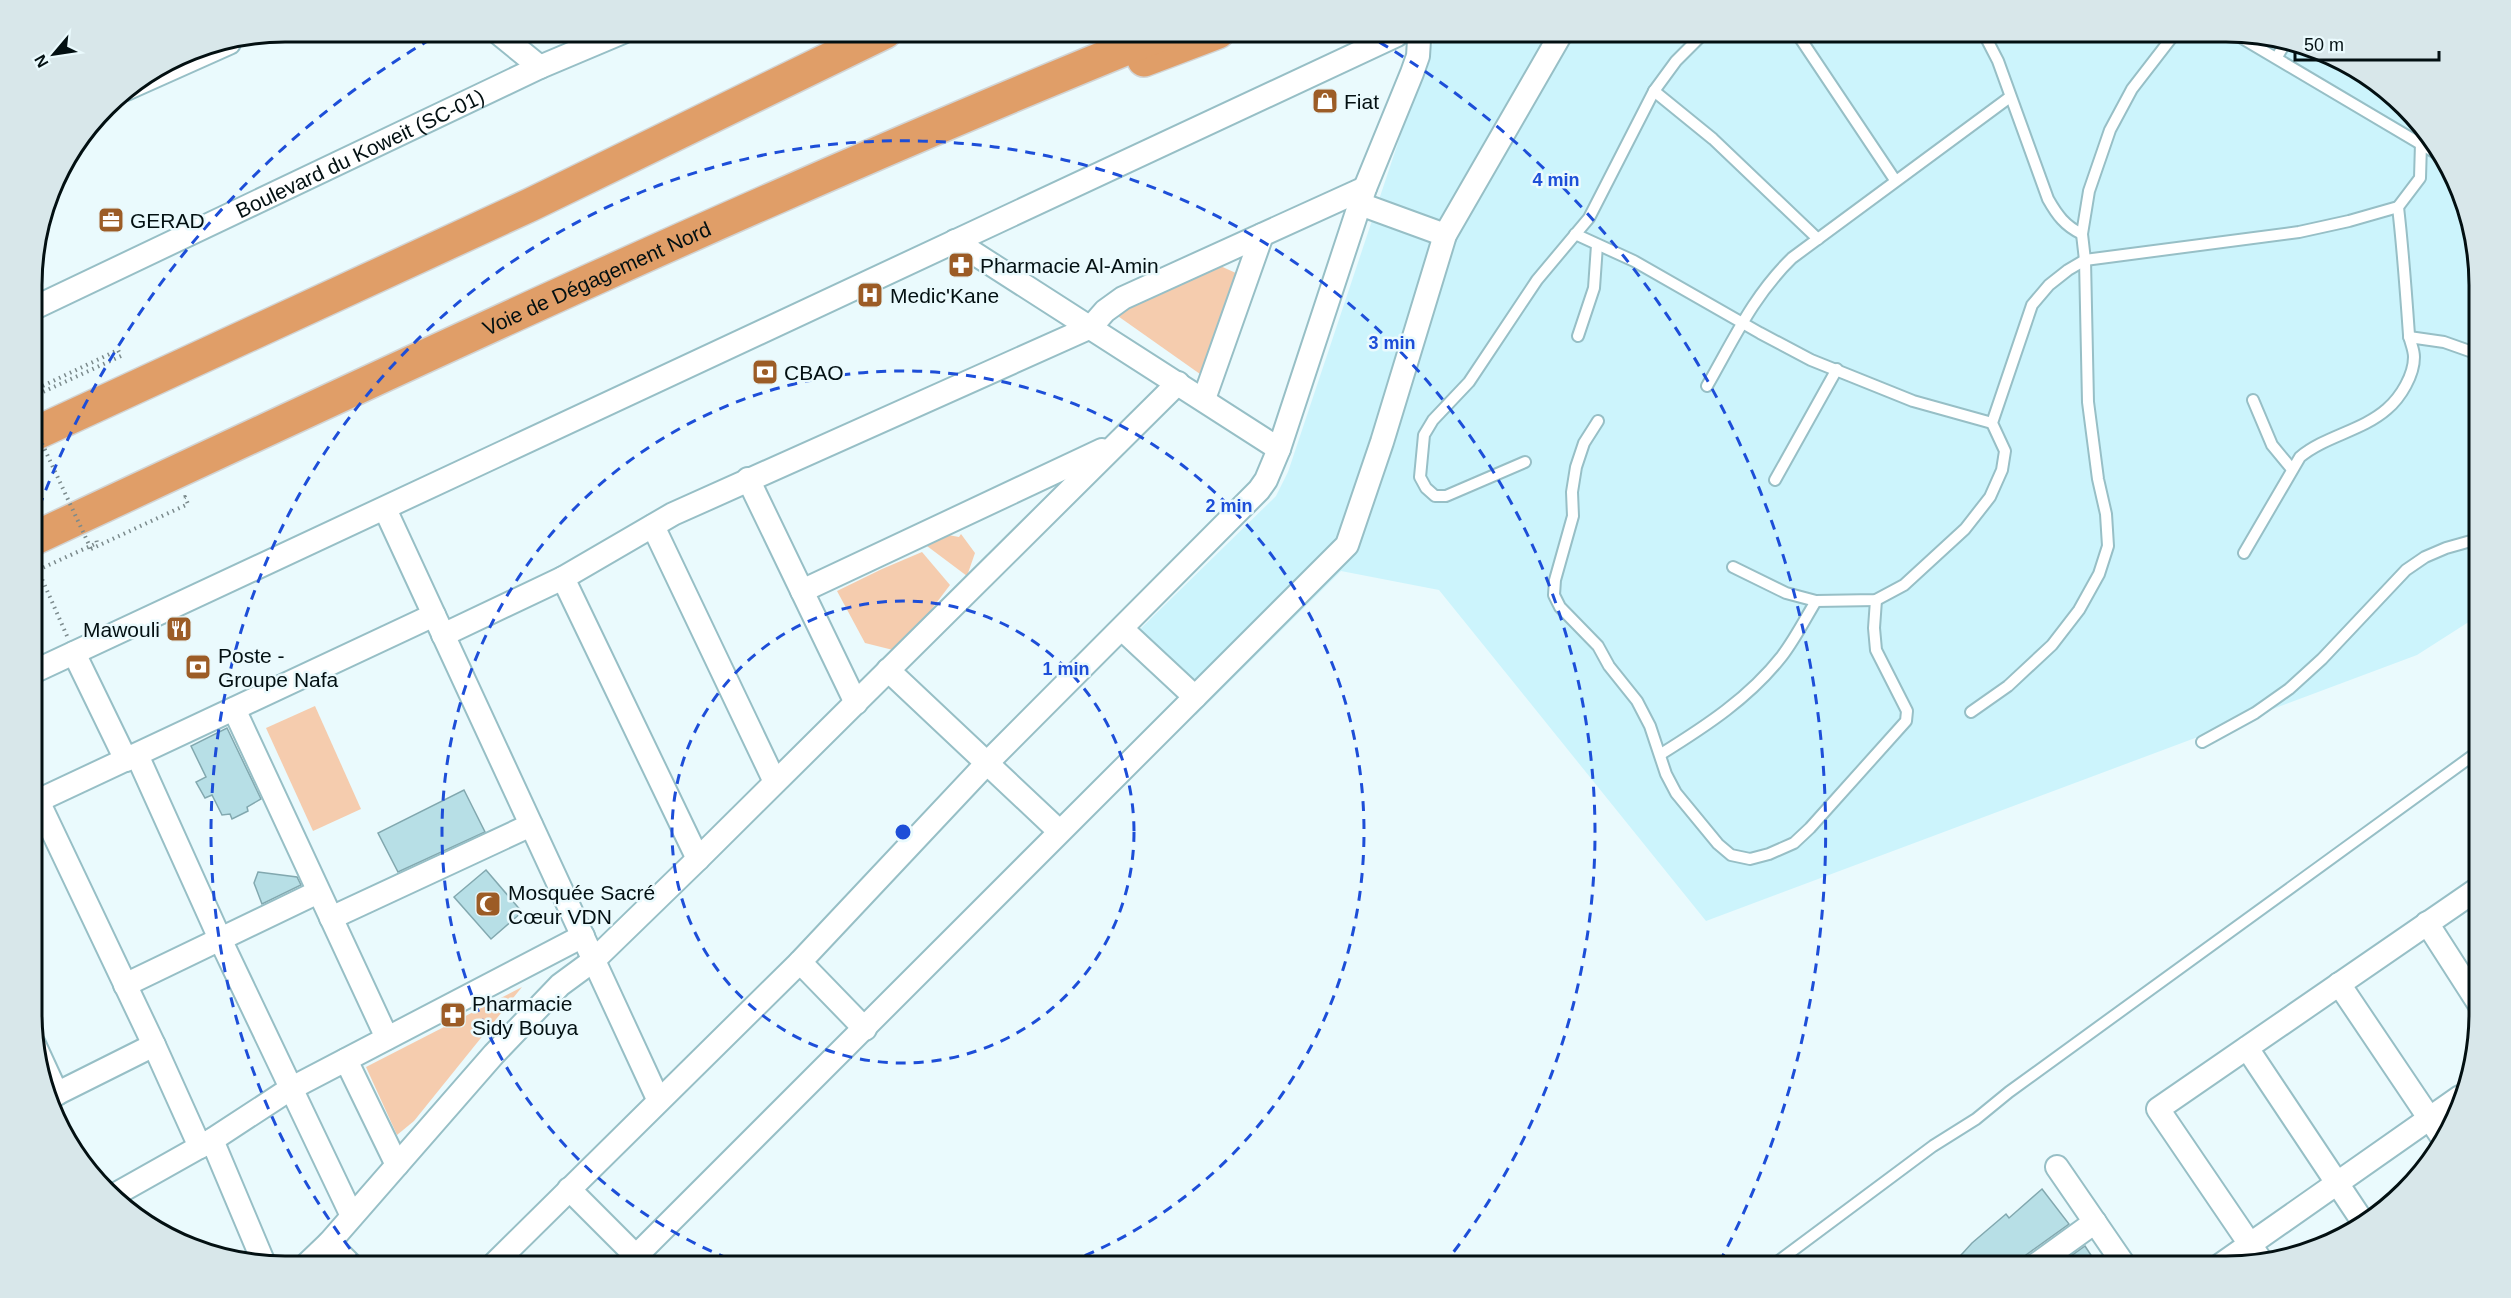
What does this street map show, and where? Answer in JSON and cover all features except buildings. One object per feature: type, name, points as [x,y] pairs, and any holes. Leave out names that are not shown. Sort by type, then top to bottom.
[{"type":"highway","points":[[822,61],[851,42]]},
{"type":"highway","points":[[42,430],[530,206],[863,42]]},
{"type":"highway","name":"Voie de Dégagement Nord","points":[[42,535],[466,336],[841,169],[1143,42]]},
{"type":"highway","points":[[841,169],[924,149],[1193,42]]},
{"type":"street","points":[[509,42],[540,67]]},
{"type":"street","name":"Boulevard du Koweit (SC-01)","points":[[42,304],[540,67],[599,42]]},
{"type":"street","points":[[42,668],[955,241],[1391,42]]},
{"type":"street","points":[[502,1256],[658,1099],[800,962],[988,762],[1255,496],[1266,480],[1279,449],[1363,196],[1418,56],[1412,42]]},
{"type":"street","points":[[636,1256],[866,1029],[1059,831],[1347,545],[1382,442],[1445,235],[1556,42]]},
{"type":"street","points":[[42,799],[234,709],[439,625],[563,578],[673,514],[1091,327],[1105,311],[1123,298],[1262,235],[1363,196],[1445,235]]},
{"type":"street","points":[[1204,399],[1262,235]]},
{"type":"street","points":[[955,241],[1279,449]]},
{"type":"street","points":[[315,1256],[502,1046],[560,985],[594,960],[698,859],[1178,383]]},
{"type":"street","points":[[802,591],[1116,444]]},
{"type":"street","points":[[748,479],[856,703]]},
{"type":"street","points":[[385,509],[658,1099]]},
{"type":"street","points":[[654,526],[775,782]]},
{"type":"street","points":[[563,578],[698,859]]},
{"type":"street","points":[[1122,629],[1195,697]]},
{"type":"street","points":[[74,653],[131,757],[351,1216]]},
{"type":"street","points":[[888,670],[1059,831]]},
{"type":"street","points":[[234,709],[387,1038]]},
{"type":"street","points":[[42,814],[124,985],[206,1144],[259,1254]]},
{"type":"street","points":[[331,918],[531,825]]},
{"type":"street","points":[[124,985],[318,892]]},
{"type":"street","points":[[2452,1102],[2337,1183],[2256,1253],[2158,1109],[2469,895]]},
{"type":"street","points":[[2427,923],[2469,987]]},
{"type":"street","points":[[120,1192],[206,1144],[290,1089],[583,936]]},
{"type":"street","points":[[800,962],[866,1029]]},
{"type":"street","points":[[2339,984],[2438,1131]]},
{"type":"street","points":[[56,1094],[154,1045]]},
{"type":"street","points":[[2247,1048],[2359,1216]]},
{"type":"street","points":[[346,1060],[398,1165]]},
{"type":"street","points":[[2057,1167],[2118,1256]]},
{"type":"street","points":[[569,1189],[627,1256]]},
{"type":"street","points":[[2048,1256],[2095,1222]]},
{"type":"street","points":[[330,1242],[343,1256]]},
{"type":"lane","points":[[1525,462],[1446,496],[1435,496],[1426,488],[1420,477],[1424,435],[1433,420],[1469,382],[1537,280],[1589,218],[1654,91],[1676,61],[1695,42]]},
{"type":"lane","points":[[1803,42],[1896,180]]},
{"type":"lane","points":[[1988,42],[1998,61],[2048,199],[2058,216],[2069,228],[2082,234]]},
{"type":"lane","points":[[1971,712],[2008,686],[2052,645],[2084,601],[2099,574],[2108,546],[2106,514],[2098,479],[2088,402],[2085,260],[2082,234],[2089,192],[2110,130],[2132,89],[2168,42]]},
{"type":"lane","points":[[2254,44],[2425,146]]},
{"type":"lane","points":[[2277,57],[2282,49]]},
{"type":"lane","points":[[1654,91],[1713,139],[1818,239]]},
{"type":"lane","points":[[1707,386],[1741,321],[1774,275],[1896,180],[2010,97]]},
{"type":"lane","points":[[1733,567],[1786,593],[1816,601],[1876,600],[1904,585],[1965,529],[1990,497],[2002,471],[2005,451],[1992,423],[2032,305],[2049,285],[2085,260],[2299,232],[2398,207],[2420,178],[2421,143]]},
{"type":"lane","points":[[2244,553],[2291,468],[2309,449],[2369,421],[2388,409],[2409,378],[2414,357],[2409,337],[2409,300],[2398,207]]},
{"type":"lane","points":[[1575,234],[1634,261],[1811,360],[1913,401],[1992,423]]},
{"type":"lane","points":[[1578,336],[1594,288],[1597,245]]},
{"type":"lane","points":[[2409,337],[2444,342],[2469,351]]},
{"type":"lane","points":[[1775,480],[1837,369]]},
{"type":"lane","points":[[2253,400],[2272,445],[2291,468]]},
{"type":"lane","points":[[1598,421],[1584,443],[1575,467],[1572,492],[1573,516],[1555,580],[1554,595],[1560,607],[1599,646],[1610,666],[1637,701],[1650,726],[1666,774],[1676,793],[1718,844],[1731,855],[1749,859],[1769,855],[1794,843],[1906,721],[1906,711],[1876,650],[1874,628],[1876,600]]},
{"type":"lane","points":[[2202,742],[2255,713],[2289,689],[2322,659],[2406,570],[2425,557],[2469,542]]},
{"type":"lane","points":[[1661,754],[1713,721],[1761,679],[1783,655],[1816,601]]},
{"type":"lane","points":[[1785,1256],[1875,1188],[1933,1146],[1976,1119],[2009,1092],[2469,758]]},
{"type":"path","points":[[42,386],[118,350],[121,356],[42,392]]},
{"type":"path","points":[[42,444],[91,549],[188,504],[185,497],[175,502]]},
{"type":"path","points":[[42,568],[97,543],[95,539],[105,534]]},
{"type":"path","points":[[42,579],[74,653]]},
{"type":"shaded area","points":[[1434,42],[2226,42],[2258,44],[2289,50],[2334,67],[2374,92],[2398,113],[2419,137],[2444,177],[2461,222],[2467,253],[2469,285],[2469,622],[2417,655],[1706,921],[1439,590],[1341,571],[1196,715],[1128,641],[1276,496],[1288,472],[1430,47]]},
{"type":"shaded area","points":[[1216,264],[1238,274],[1200,374],[1115,314]]},
{"type":"shaded area","points":[[943,534],[959,537],[961,534],[975,553],[967,576],[927,546]]},
{"type":"shaded area","points":[[922,552],[950,585],[915,631],[893,650],[865,643],[837,591]]},
{"type":"shaded area","points":[[315,706],[361,809],[313,831],[266,728]]},
{"type":"shaded area","points":[[522,987],[414,1121],[397,1135],[366,1067]]},
{"type":"place","name":"Fiat","points":[[1325,101]]},
{"type":"place","name":"GERAD","points":[[111,220]]},
{"type":"place","name":"Pharmacie Al-Amin","points":[[961,265]]},
{"type":"place","name":"Medic'Kane","points":[[870,295]]},
{"type":"place","name":"CBAO","points":[[765,372]]},
{"type":"place","name":"Mawouli","points":[[179,629]]},
{"type":"place","name":"Poste - Groupe Nafa","points":[[198,667]]},
{"type":"place","name":"Mosquée Sacré Cœur VDN","points":[[488,904]]},
{"type":"place","name":"Pharmacie Sidy Bouya","points":[[453,1015]]}]
